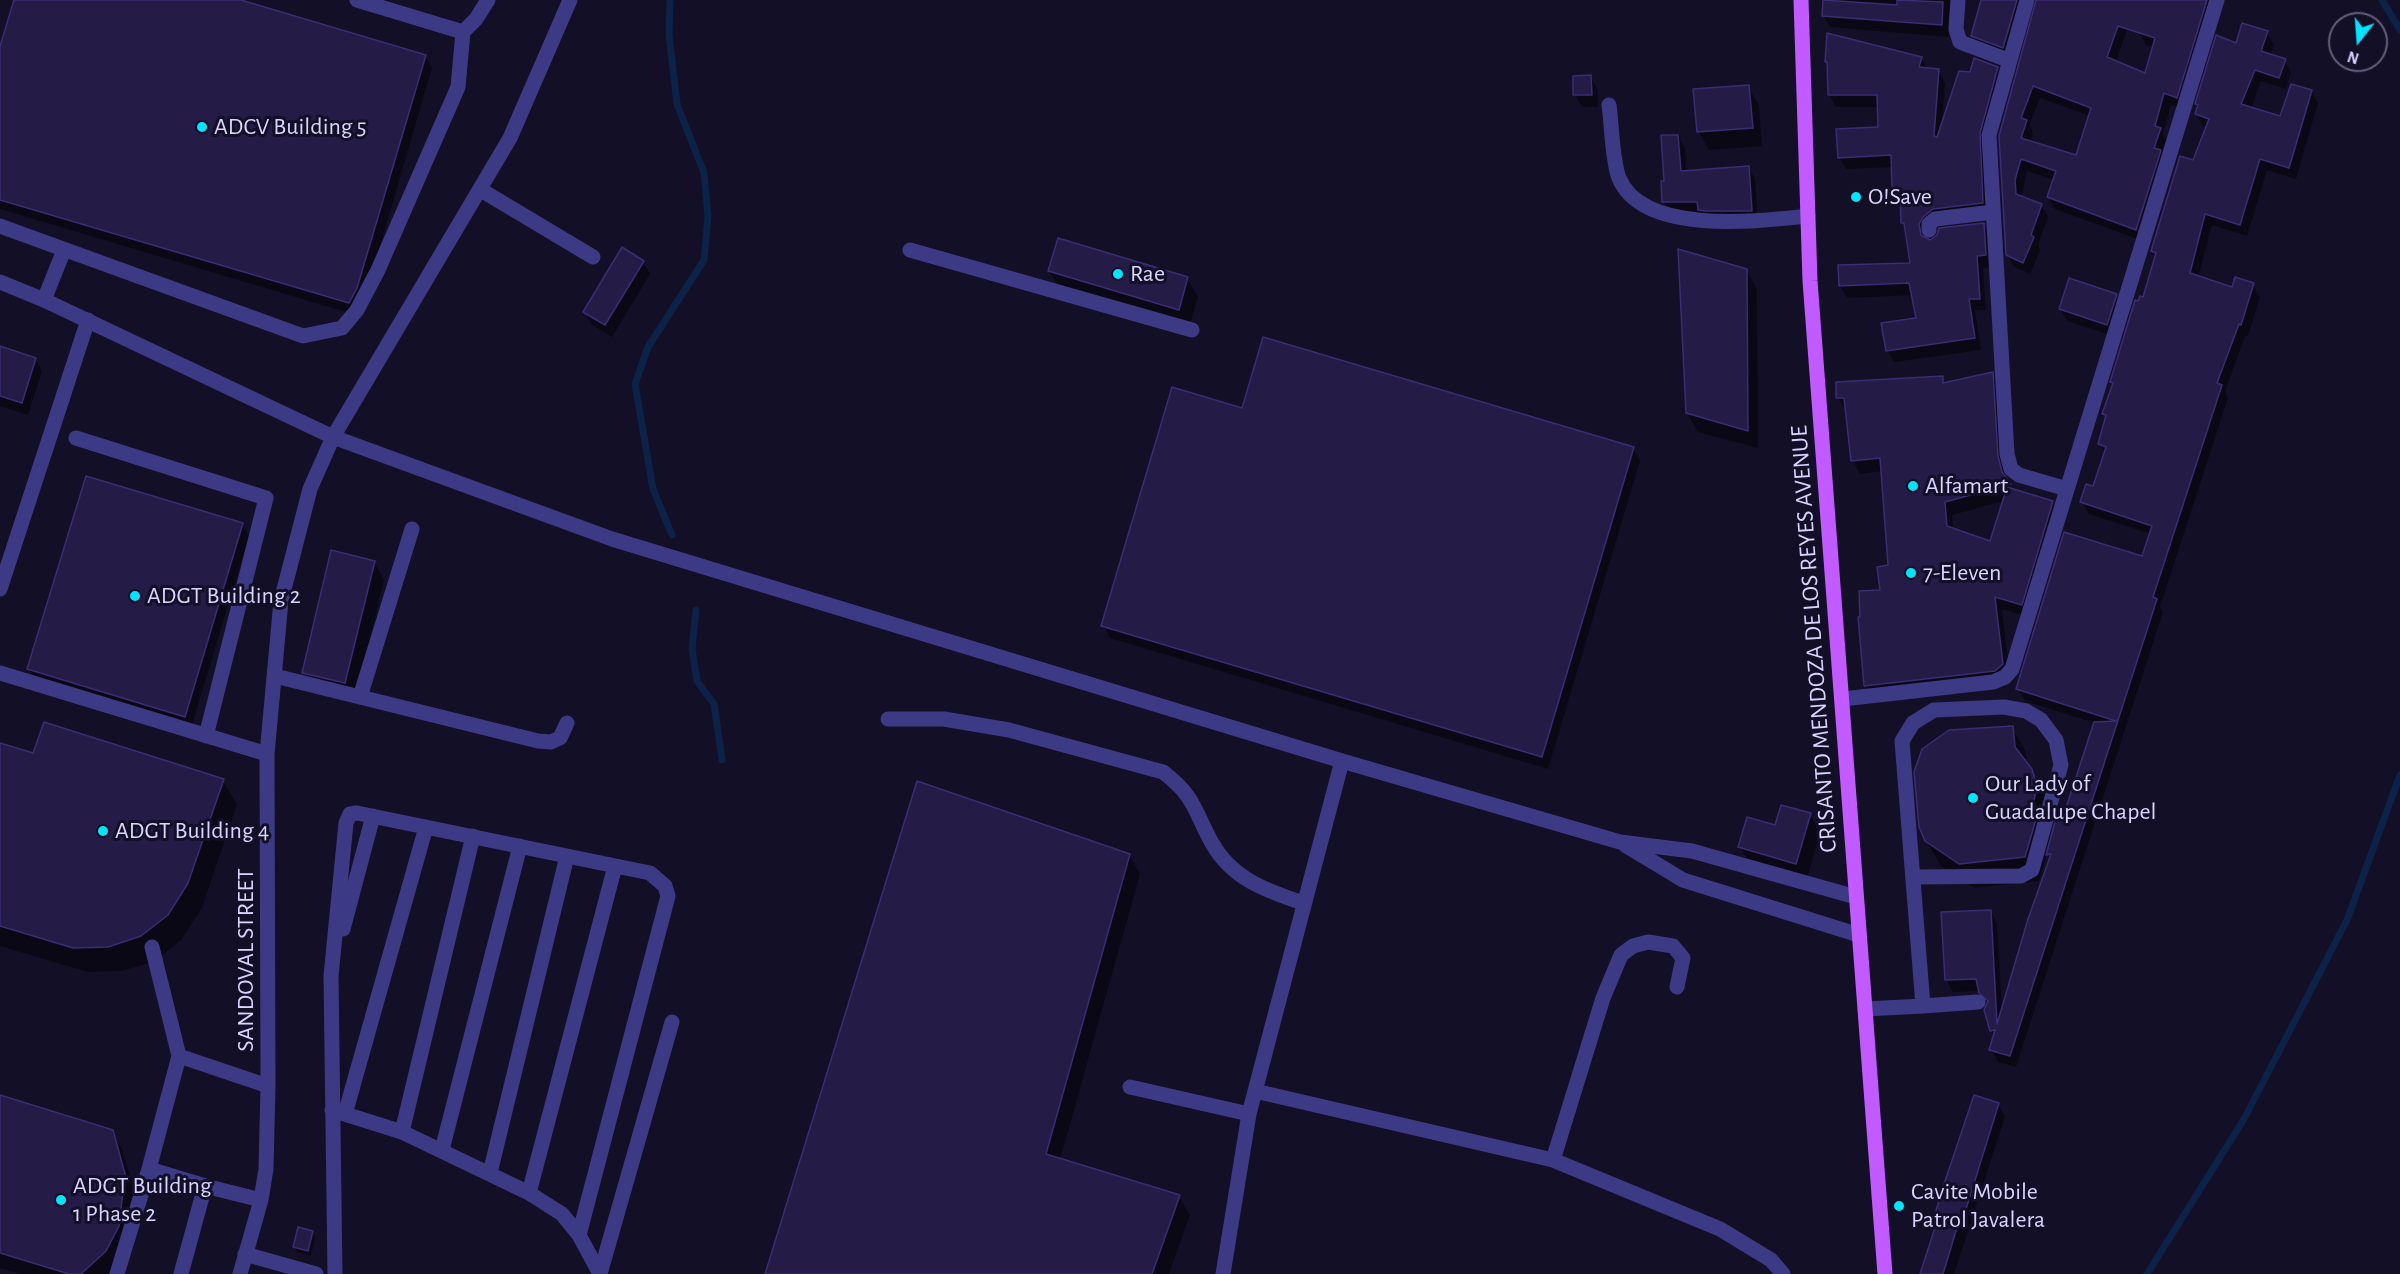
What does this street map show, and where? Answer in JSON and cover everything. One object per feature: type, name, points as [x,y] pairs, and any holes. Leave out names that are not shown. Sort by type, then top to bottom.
[{"type":"main road","name":"CRISANTO MENDOZA DE LOS REYES AVENUE","points":[[1801,0],[1810,281],[1885,1274]]},
{"type":"street","points":[[357,0],[463,32]]},
{"type":"street","points":[[0,226],[303,336],[342,328],[357,310],[378,270],[458,87],[463,32],[476,19],[488,0]]},
{"type":"street","name":"SANDOVAL STREET","points":[[240,1274],[261,1200],[266,1169],[267,754],[281,601],[298,530],[310,489],[333,437],[510,138],[570,0]]},
{"type":"street","points":[[1958,0],[1956,29],[1960,42],[2008,60]]},
{"type":"street","points":[[2027,0],[2008,60],[1989,135],[2007,454],[2011,469],[2019,475],[2067,489]]},
{"type":"street","points":[[1843,699],[1993,682],[2005,677],[2012,669],[2019,654],[2067,489],[2217,0]]},
{"type":"street","points":[[1609,105],[1619,178],[1629,194],[1647,207],[1693,220],[1755,222],[1808,216]]},
{"type":"street","points":[[481,190],[593,258]]},
{"type":"street","points":[[1929,230],[1929,224],[1935,219],[1993,212]]},
{"type":"street","points":[[44,300],[64,250]]},
{"type":"street","points":[[910,250],[1192,330]]},
{"type":"street","points":[[0,282],[44,300],[333,437],[612,539],[1342,761],[1620,842],[1692,851],[1856,897]]},
{"type":"street","points":[[0,589],[88,321]]},
{"type":"street","points":[[76,438],[266,498],[206,736]]},
{"type":"street","points":[[360,697],[412,530]]},
{"type":"street","points":[[0,673],[267,754]]},
{"type":"street","points":[[275,676],[538,741],[551,742],[560,738],[567,723]]},
{"type":"street","points":[[1915,877],[2021,876],[2028,874],[2035,864],[2061,765],[2056,740],[2042,720],[2026,711],[2004,707],[1934,710],[1913,723],[1902,741],[1915,877],[1923,1006]]},
{"type":"street","points":[[888,719],[944,719],[1009,730],[1163,772],[1182,786],[1195,803],[1213,844],[1230,866],[1259,888],[1303,903]]},
{"type":"street","points":[[1224,1274],[1249,1114],[1342,761]]},
{"type":"street","points":[[335,1274],[338,1112],[331,976],[346,823],[350,814],[357,813],[473,836],[658,877],[668,896],[579,1235]]},
{"type":"street","points":[[331,976],[372,816]]},
{"type":"street","points":[[338,1112],[426,827]]},
{"type":"street","points":[[402,1132],[473,836]]},
{"type":"street","points":[[1620,842],[1683,880],[1859,934]]},
{"type":"street","points":[[442,1150],[520,846]]},
{"type":"street","points":[[490,1173],[567,856]]},
{"type":"street","points":[[529,1193],[615,866]]},
{"type":"street","points":[[1553,1161],[1603,998],[1621,955],[1633,946],[1648,942],[1673,946],[1683,958],[1677,987]]},
{"type":"street","points":[[117,1274],[149,1169],[179,1056],[152,947]]},
{"type":"street","points":[[1865,1009],[1978,1002]]},
{"type":"street","points":[[600,1274],[672,1022]]},
{"type":"street","points":[[179,1056],[268,1086]]},
{"type":"street","points":[[1130,1087],[1249,1114]]},
{"type":"street","points":[[1255,1091],[1553,1161],[1720,1229],[1771,1260],[1783,1274]]},
{"type":"street","points":[[338,1112],[402,1132],[529,1193],[562,1214],[579,1235],[600,1274]]},
{"type":"street","points":[[149,1169],[261,1200]]},
{"type":"street","points":[[181,1274],[205,1186]]},
{"type":"street","points":[[245,1254],[309,1273]]},
{"type":"building","name":"ADCV Building 5","points":[[14,0],[241,0],[426,55],[357,288],[349,303],[0,200],[0,46]]},
{"type":"building","points":[[1823,0],[1897,5],[1897,0],[1943,2],[1942,25],[1822,16]]},
{"type":"building","points":[[1981,0],[2017,0],[2003,48],[1971,36]]},
{"type":"building","points":[[2036,0],[2207,0],[2177,98],[2164,93],[2155,126],[2161,128],[2154,148],[2161,150],[2136,230],[2047,197],[2056,171],[2021,159],[2015,180],[2016,194],[2042,204],[2031,235],[2034,237],[2023,263],[2006,255],[1999,136]],"holes":[[[2118,26],[2155,38],[2145,73],[2107,57]],[[2033,86],[2091,108],[2076,155],[2021,138],[2027,120],[2021,118]]]},
{"type":"building","points":[[2242,23],[2268,31],[2261,51],[2286,59],[2279,78],[2255,70],[2241,104],[2280,116],[2291,84],[2312,90],[2289,168],[2260,159],[2240,225],[2205,214],[2190,273],[2232,287],[2235,277],[2254,283],[2241,325],[2239,324],[2217,383],[2222,385],[2153,597],[2157,599],[2010,1056],[1989,1050],[1995,1030],[1990,1031],[1984,1010],[1988,1001],[1979,993],[1976,979],[1945,980],[1941,912],[1991,910],[1997,1024],[2028,919],[2051,854],[2046,855],[2056,818],[2062,820],[2094,722],[2116,721],[2016,689],[2064,532],[2142,556],[2152,526],[2080,502],[2086,484],[2093,486],[2106,447],[2098,444],[2106,415],[2102,414],[2113,383],[2110,382],[2135,300],[2138,301],[2140,296],[2143,297],[2156,253],[2151,251],[2180,156],[2193,160],[2209,119],[2195,114],[2198,105],[2195,104],[2216,35],[2236,43]]},
{"type":"building","points":[[1827,33],[1922,57],[1919,67],[1939,69],[1934,136],[1937,137],[1959,71],[1970,72],[1974,58],[1998,67],[1980,133],[1983,203],[1933,209],[1923,217],[1919,224],[1921,235],[1930,240],[1937,235],[1939,228],[1984,223],[1986,255],[1977,256],[1980,299],[1969,299],[1975,338],[1886,351],[1881,323],[1916,318],[1909,283],[1839,286],[1838,265],[1910,263],[1904,223],[1901,223],[1900,187],[1892,187],[1891,155],[1838,158],[1836,129],[1878,127],[1877,95],[1828,95],[1827,62],[1825,62]]},
{"type":"building","points":[[1591,75],[1592,95],[1573,95],[1573,76]]},
{"type":"building","points":[[1749,85],[1753,128],[1697,132],[1693,89]]},
{"type":"building","points":[[1661,135],[1678,135],[1681,171],[1749,166],[1752,211],[1705,211],[1698,210],[1697,202],[1662,202],[1661,181],[1664,181]]},
{"type":"building","name":"Rae","points":[[1058,238],[1188,277],[1179,310],[1048,271]]},
{"type":"building","points":[[622,247],[644,261],[605,325],[583,312]]},
{"type":"building","points":[[1678,249],[1747,269],[1748,431],[1686,413]]},
{"type":"building","points":[[2069,278],[2117,294],[2107,325],[2059,309]]},
{"type":"building","points":[[1263,337],[1634,447],[1542,757],[1101,626],[1172,387],[1242,408]]},
{"type":"building","points":[[0,346],[36,358],[22,403],[0,396]]},
{"type":"building","points":[[1993,372],[1998,456],[2002,472],[2011,484],[1945,502],[1947,526],[1990,541],[2007,487],[2053,501],[2022,605],[1995,597],[2003,664],[1995,671],[1864,686],[1858,617],[1860,617],[1859,591],[1880,590],[1877,567],[1888,565],[1880,458],[1851,461],[1844,398],[1836,398],[1836,382],[1943,376],[1943,383]]},
{"type":"building","name":"ADGT Building 2","points":[[86,476],[243,523],[185,717],[27,669]]},
{"type":"building","points":[[331,550],[375,561],[345,683],[302,673]]},
{"type":"building","name":"ADGT Building 4","points":[[44,722],[224,779],[188,883],[168,915],[141,936],[108,947],[73,948],[0,926],[0,743],[33,753]]},
{"type":"building","name":"Our Lady of Guadalupe Chapel","points":[[2013,726],[2015,747],[2032,769],[2037,786],[2032,810],[2038,812],[2025,857],[1959,864],[1925,841],[1919,827],[1914,772],[1922,749],[1949,730]]},
{"type":"building","points":[[917,781],[1130,854],[1046,1154],[1180,1195],[1152,1274],[765,1274]]},
{"type":"building","points":[[1781,805],[1811,813],[1796,864],[1738,847],[1747,817],[1775,825]]},
{"type":"building","name":"ADGT Building 1 Phase 2","points":[[0,1095],[113,1130],[125,1174],[119,1226],[106,1251],[81,1274],[69,1274],[0,1253]]},
{"type":"building","points":[[1974,1095],[1999,1103],[1962,1222],[1959,1221],[1943,1274],[1920,1274],[1939,1215],[1935,1214],[1944,1184]]},
{"type":"building","points":[[298,1227],[313,1231],[308,1251],[293,1247]]},
{"type":"waterway","points":[[670,0],[669,35],[677,104],[704,173],[708,216],[704,260],[648,347],[635,384],[653,489],[672,535]]},
{"type":"waterway","points":[[2382,0],[2400,30]]},
{"type":"waterway","points":[[696,610],[692,649],[697,681],[714,704],[722,760]]},
{"type":"waterway","points":[[2147,1274],[2244,1119],[2347,920],[2400,775]]},
{"type":"place","name":"ADCV Building 5","points":[[202,127]]},
{"type":"place","name":"O!Save","points":[[1856,197]]},
{"type":"place","name":"Rae","points":[[1118,274]]},
{"type":"place","name":"Alfamart","points":[[1913,486]]},
{"type":"place","name":"7-Eleven","points":[[1911,573]]},
{"type":"place","name":"ADGT Building 2","points":[[135,596]]},
{"type":"place","name":"Our Lady of Guadalupe Chapel","points":[[1973,798]]},
{"type":"place","name":"ADGT Building 4","points":[[103,831]]},
{"type":"place","name":"ADGT Building 1 Phase 2","points":[[61,1200]]},
{"type":"place","name":"Cavite Mobile Patrol Javalera","points":[[1899,1206]]}]
